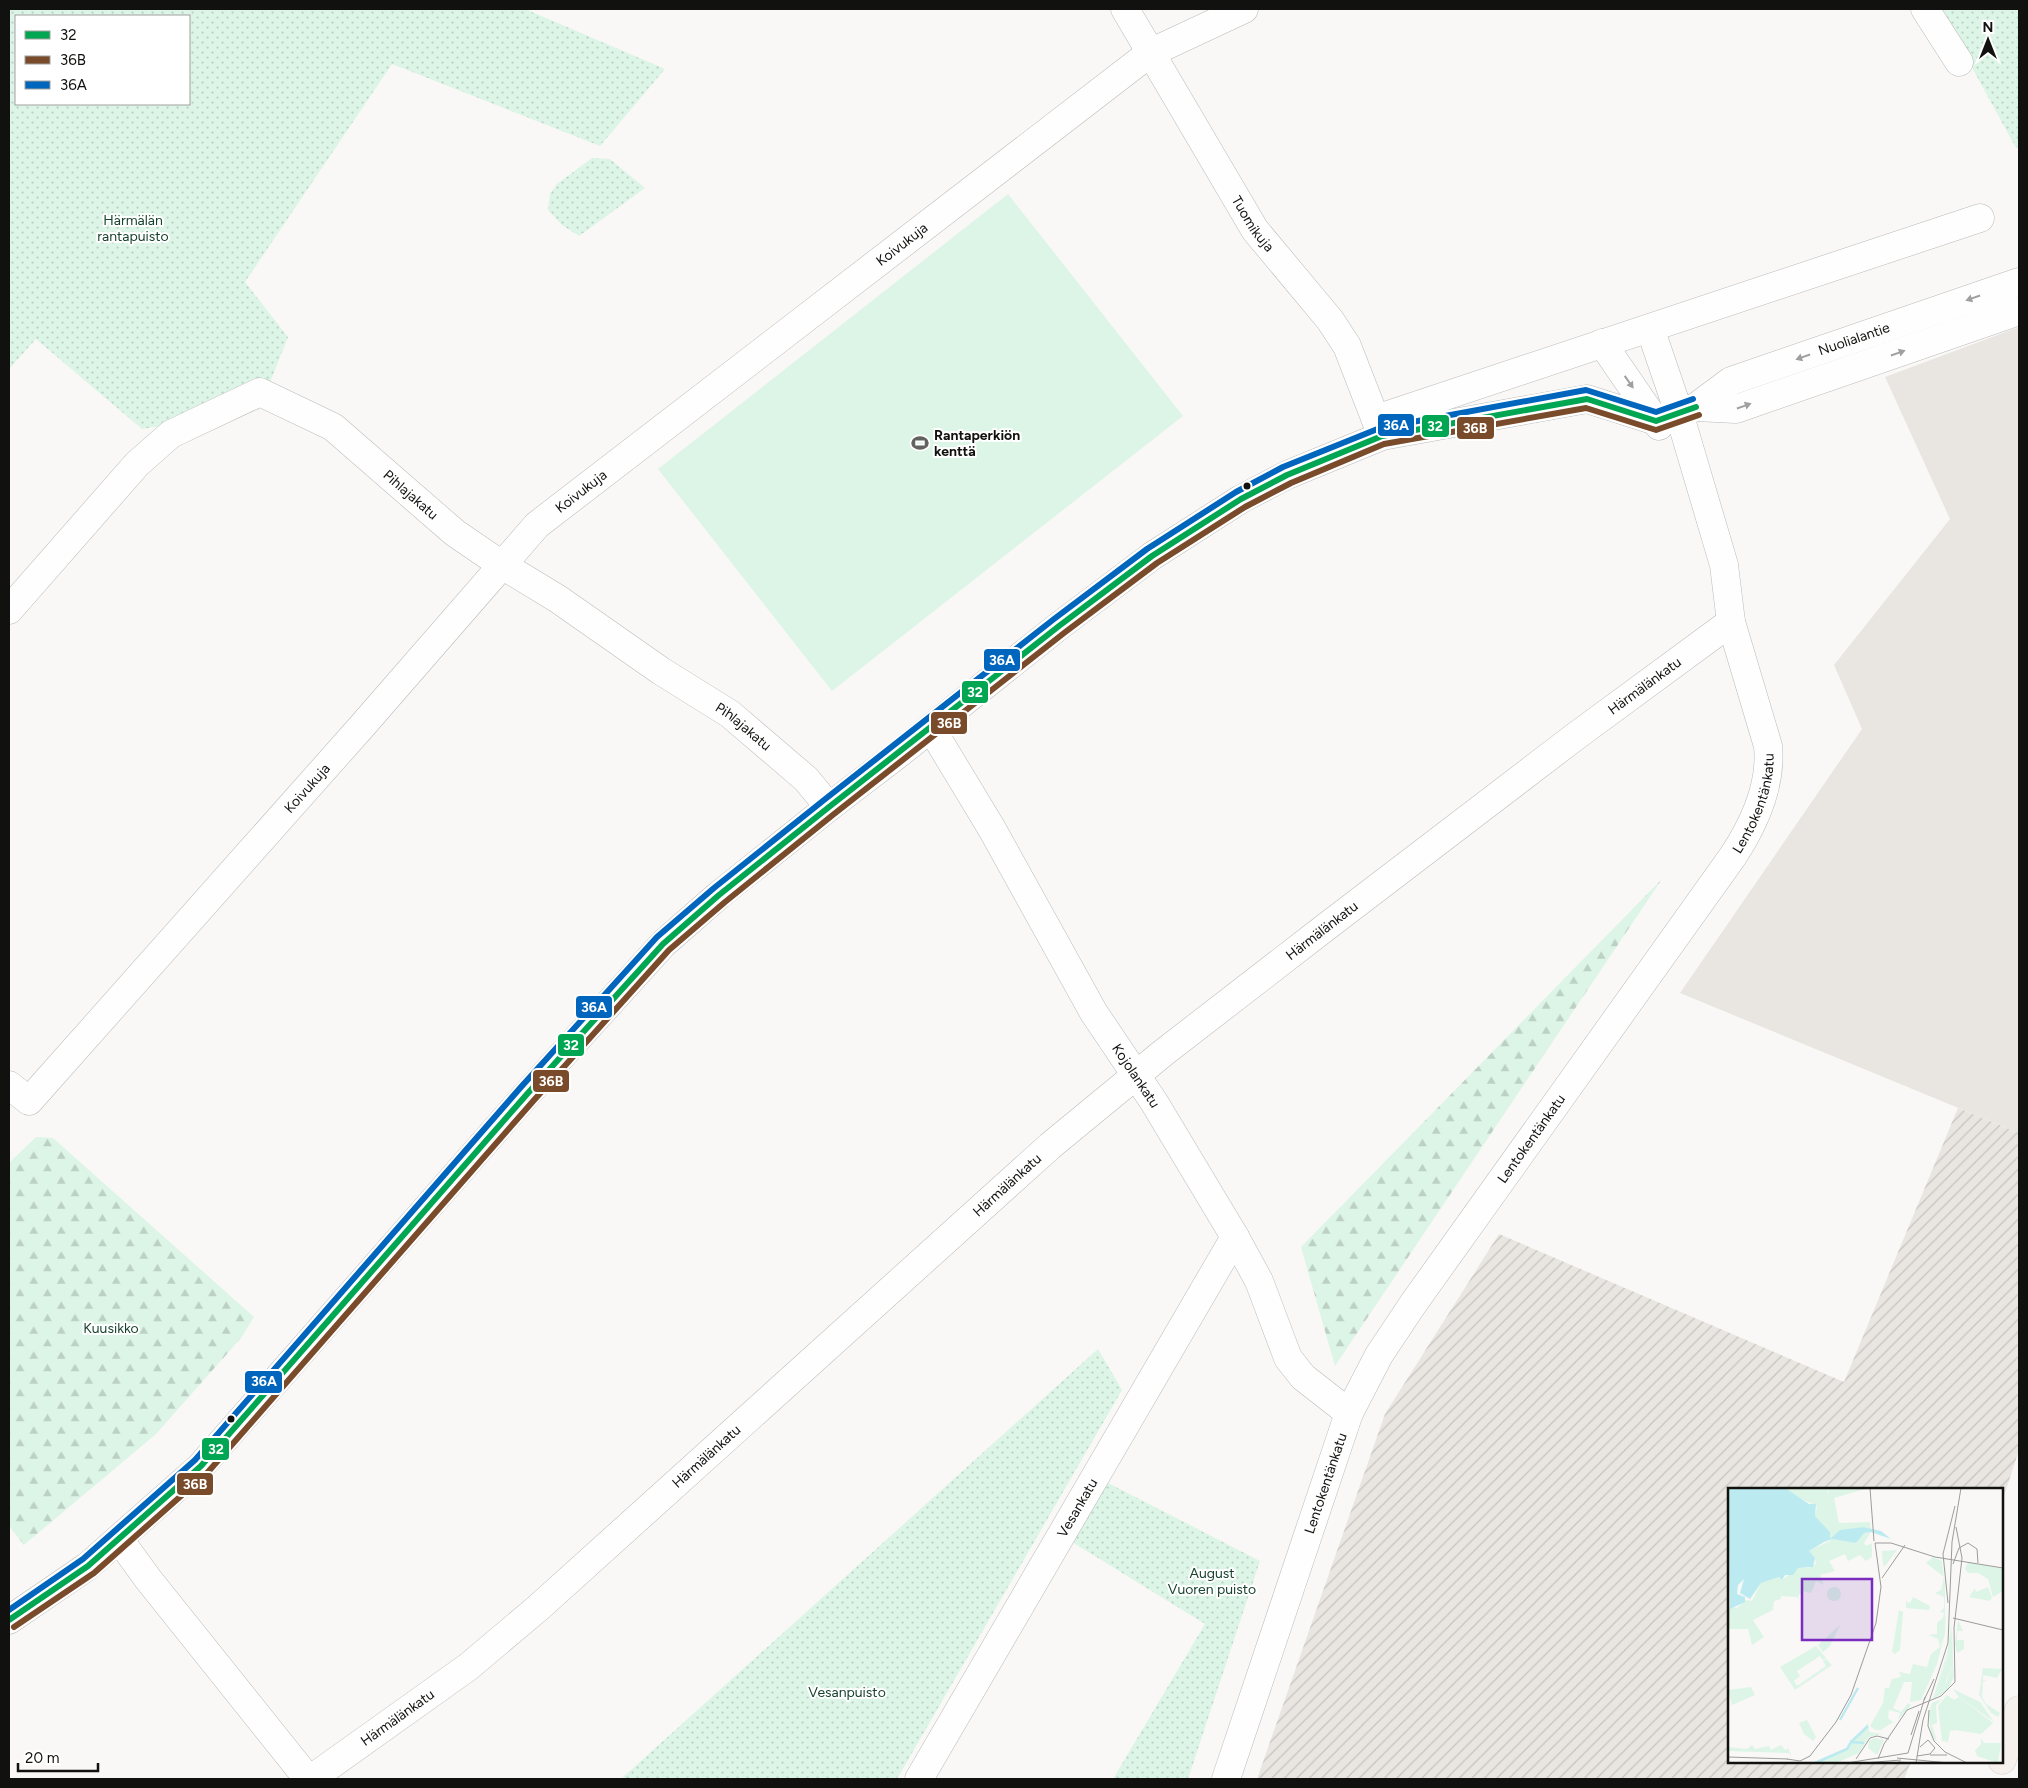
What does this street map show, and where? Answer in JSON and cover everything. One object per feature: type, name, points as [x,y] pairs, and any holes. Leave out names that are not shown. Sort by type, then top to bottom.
[{"type":"main road","points":[[2003,1755],[2019,1710]]},
{"type":"main road","points":[[1995,1779],[2000,1763]]},
{"type":"street","name":"Tuomikuja","points":[[1125,9],[1255,230],[1330,320],[1347,346],[1379,428]]},
{"type":"street","name":"Koivukuja","points":[[19,1093],[363,725],[537,525],[1150,53],[1244,9]]},
{"type":"street","points":[[1925,9],[1959,62]]},
{"type":"street","points":[[1379,428],[1602,343],[1980,218]]},
{"type":"street","name":"Nuolialantie","points":[[1677,414],[1732,382],[2019,282]]},
{"type":"street","name":"Nuolialantie","points":[[9,1620],[88,1566],[202,1466],[528,1093],[663,944],[719,895],[1059,626],[1152,556],[1193,529],[1241,498],[1379,428],[1587,399],[1677,414],[1736,409],[2019,312]]},
{"type":"street","points":[[1650,328],[1677,414]]},
{"type":"street","points":[[1602,343],[1677,414]]},
{"type":"street","name":"Pihlajakatu","points":[[9,610],[138,464],[171,434],[260,392],[333,427],[455,533],[502,565],[558,599],[661,671],[730,714],[806,780],[829,807]]},
{"type":"street","name":"Lentokentänkatu","points":[[1226,1779],[1349,1413],[1379,1355],[1413,1304],[1686,924],[1744,840],[1756,814],[1768,771],[1768,746],[1732,622],[1724,564],[1705,502],[1677,453],[1677,414]]},
{"type":"street","name":"Härmälänkatu","points":[[309,1779],[468,1667],[538,1608],[1050,1146],[1135,1076],[1576,736],[1732,622]]},
{"type":"street","name":"Kojolankatu","points":[[931,728],[992,829],[1094,1013],[1154,1102],[1235,1237],[1259,1281],[1288,1358],[1303,1377],[1349,1413]]},
{"type":"street","name":"Vesankatu","points":[[919,1779],[1235,1237]]},
{"type":"street","points":[[119,1539],[309,1779]]},
{"type":"shaded area","points":[[2019,327],[2019,1133],[1680,993],[1862,729],[1834,665],[1950,519],[1885,377]]},
{"type":"shaded area","points":[[1958,1108],[2019,1133],[2019,1450],[2003,1499],[2003,1488],[1728,1488],[1728,1763],[1911,1763],[1904,1779],[1257,1779],[1385,1414],[1499,1234],[1844,1382]]},
{"type":"green space","name":"Härmälän rantapuisto","points":[[9,9],[525,9],[665,69],[600,146],[392,64],[245,282],[288,337],[259,410],[142,429],[36,339],[9,369]]},
{"type":"green space","points":[[1940,9],[2019,9],[2019,146],[2016,148]]},
{"type":"green space","points":[[592,158],[610,159],[645,188],[579,236],[562,225],[548,210],[550,194],[557,184]]},
{"type":"green space","name":"Rantaperkiön kenttä","points":[[1008,194],[1183,416],[832,691],[658,469]]},
{"type":"green space","points":[[1662,879],[1335,1366],[1301,1247]]},
{"type":"green space","name":"Kuusikko","points":[[36,1137],[53,1138],[254,1317],[241,1338],[156,1434],[24,1545],[9,1526],[9,1163]]},
{"type":"green space","name":"Vesanpuisto","points":[[1098,1349],[1122,1390],[897,1779],[621,1779]]},
{"type":"green space","name":"August Vuoren puisto","points":[[1106,1482],[1260,1561],[1188,1779],[1113,1779],[1205,1624],[1072,1542]]},
{"type":"transit line","name":"36A","points":[[9,1610],[83,1559],[195,1460],[521,1087],[657,937],[714,888],[824,800],[1054,619],[1147,549],[1236,492],[1283,467],[1380,428],[1586,390],[1656,412],[1693,399]]},
{"type":"transit line","name":"32","points":[[9,1620],[88,1566],[201,1466],[528,1093],[663,944],[719,895],[829,807],[1059,626],[1152,556],[1241,499],[1287,475],[1382,436],[1587,399],[1656,421],[1696,407]]},
{"type":"transit line","name":"36B","points":[[14,1627],[94,1573],[208,1472],[535,1099],[669,950],[834,814],[1064,633],[1157,563],[1245,507],[1291,483],[1384,444],[1586,408],[1656,430],[1699,415]]},
{"type":"place","name":"Rantaperkiön kenttä","points":[[920,443]]}]
